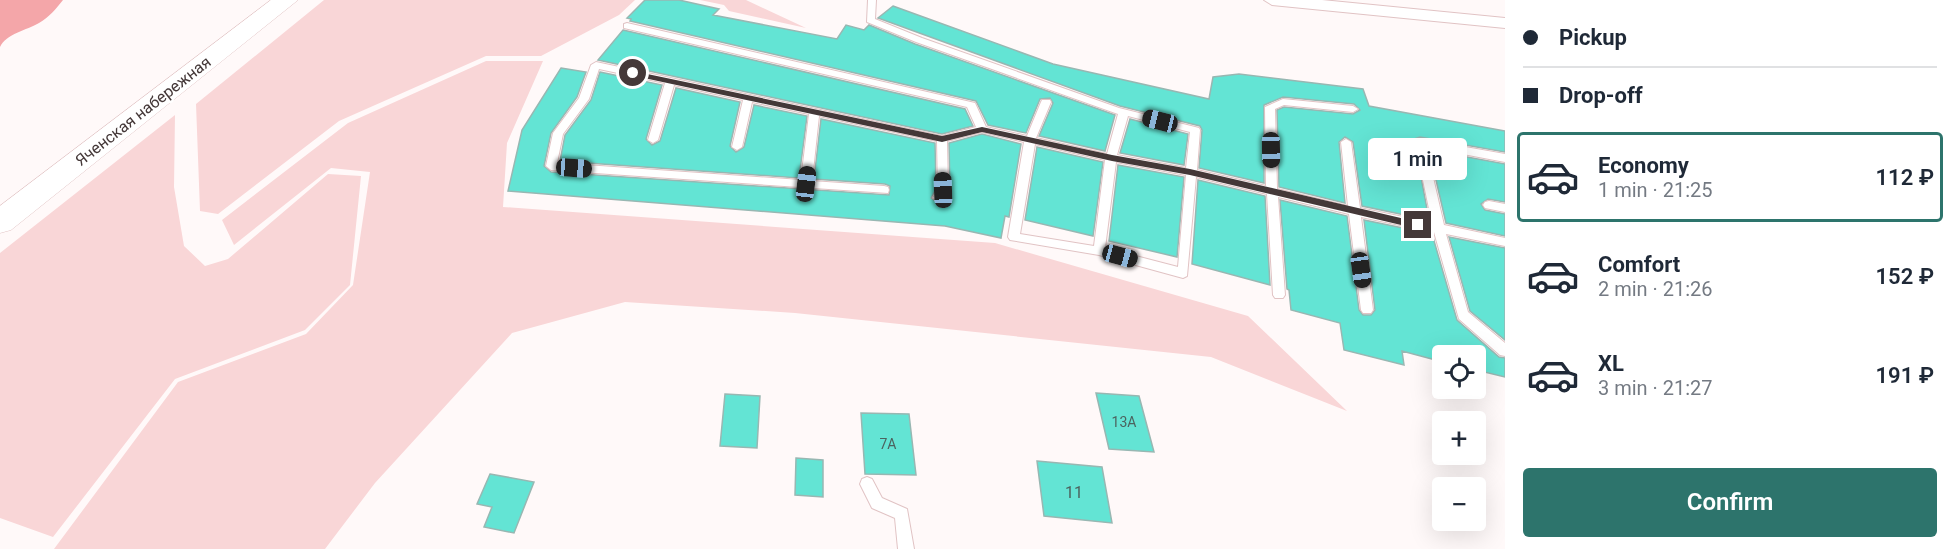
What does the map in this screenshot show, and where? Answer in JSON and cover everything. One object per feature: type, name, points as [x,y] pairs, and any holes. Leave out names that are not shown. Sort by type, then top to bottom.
[{"type":"street","name":"Яченская набережная","points":[[0,222],[286,0]]},
{"type":"street","points":[[1272,0],[1505,23]]},
{"type":"lane","points":[[872,0],[870,20],[919,40],[1124,112],[1195,130],[1183,273],[1099,251],[1014,237],[1030,140],[1046,102]]},
{"type":"lane","points":[[627,26],[971,105],[982,129]]},
{"type":"lane","points":[[884,190],[551,166],[558,133],[584,99],[596,65],[942,139],[982,129],[1112,158],[1190,172],[1272,193],[1439,230],[1505,242]]},
{"type":"lane","points":[[653,140],[670,81]]},
{"type":"lane","points":[[737,147],[748,99]]},
{"type":"lane","points":[[1279,295],[1272,193],[1270,107],[1283,102],[1353,109]]},
{"type":"lane","points":[[1099,251],[1112,158],[1124,112]]},
{"type":"lane","points":[[806,184],[814,113]]},
{"type":"lane","points":[[939,198],[943,190],[942,139]]},
{"type":"lane","points":[[1346,142],[1366,310]]},
{"type":"lane","points":[[1505,158],[1420,142],[1439,230],[1463,315],[1505,351]]},
{"type":"lane","points":[[1490,205],[1505,208]]},
{"type":"lane","points":[[867,484],[877,503],[902,514],[906,549]]},
{"type":"shaded area","points":[[0,0],[63,0],[43,21],[7,39],[0,47]]},
{"type":"shaded area","points":[[324,0],[635,0],[619,15],[541,56],[486,56],[339,121],[218,214],[200,211],[196,104]]},
{"type":"shaded area","points":[[700,0],[746,0],[806,28],[729,11],[724,5]]},
{"type":"shaded area","points":[[486,61],[543,61],[507,143],[503,207],[995,243],[1248,316],[1347,411],[1211,357],[795,313],[625,302],[512,333],[375,483],[325,549],[54,549],[178,382],[306,334],[353,285],[370,172],[331,168],[234,245],[222,220],[348,123]]},
{"type":"shaded area","points":[[175,115],[174,187],[184,246],[205,266],[228,259],[328,174],[361,176],[350,285],[305,330],[175,379],[53,537],[0,518],[0,253]]},
{"type":"building","points":[[645,0],[679,0],[719,9],[713,15],[837,39],[846,25],[864,30],[869,25],[915,44],[1115,115],[1105,151],[1039,136],[1053,103],[1050,98],[1040,99],[1026,133],[988,125],[976,101],[630,21],[631,19],[627,18]]},
{"type":"building","points":[[893,6],[1053,64],[1209,99],[1213,77],[1239,74],[1363,89],[1369,106],[1505,131],[1505,152],[1420,137],[1414,139],[1429,220],[1362,206],[1353,142],[1345,137],[1339,142],[1345,203],[1279,187],[1277,110],[1284,107],[1353,114],[1360,110],[1354,104],[1283,97],[1264,105],[1264,183],[1199,168],[1202,130],[1200,126],[1120,106],[878,18]]},
{"type":"building","points":[[623,30],[965,109],[973,126],[942,134],[598,60]]},
{"type":"building","points":[[561,68],[586,72],[577,97],[551,133],[544,166],[551,172],[889,195],[890,186],[885,184],[814,179],[821,119],[935,143],[936,189],[931,198],[940,204],[945,202],[950,190],[949,143],[982,134],[1021,144],[1009,217],[1005,216],[1001,238],[945,226],[508,191],[522,130]]},
{"type":"building","points":[[600,72],[662,85],[646,139],[652,145],[660,141],[676,88],[740,102],[730,146],[736,152],[744,147],[754,105],[807,116],[799,178],[560,161],[565,135],[591,100]]},
{"type":"building","points":[[1130,119],[1188,134],[1184,165],[1120,153]]},
{"type":"building","points":[[1037,147],[1103,162],[1093,236],[1025,220]]},
{"type":"building","points":[[1429,150],[1505,164],[1505,202],[1488,199],[1481,204],[1485,210],[1505,214],[1505,236],[1446,223]]},
{"type":"building","points":[[1118,165],[1184,177],[1177,257],[1109,241]]},
{"type":"building","points":[[1198,180],[1265,196],[1270,285],[1192,264]]},
{"type":"building","points":[[1280,200],[1347,216],[1359,310],[1363,315],[1371,315],[1375,310],[1364,220],[1432,234],[1457,320],[1485,345],[1432,345],[1432,359],[1402,351],[1404,365],[1344,350],[1340,323],[1291,310],[1287,289]]},
{"type":"building","points":[[1449,237],[1505,248],[1505,340],[1470,311]]},
{"type":"building","points":[[1486,346],[1499,357],[1505,358],[1505,377],[1486,372]]},
{"type":"building","points":[[1096,393],[1139,396],[1154,452],[1109,449]]},
{"type":"building","points":[[725,394],[760,396],[757,448],[720,446]]},
{"type":"building","points":[[861,413],[909,414],[916,475],[865,474]]},
{"type":"building","points":[[796,458],[823,460],[823,497],[795,495]]},
{"type":"building","points":[[1037,461],[1102,467],[1112,523],[1044,516]]},
{"type":"building","points":[[490,474],[534,482],[514,533],[484,527],[492,507],[477,504]]},
{"type":"route","points":[[633,73],[942,139],[982,129],[1112,158],[1190,172],[1272,193],[1418,225]]}]
